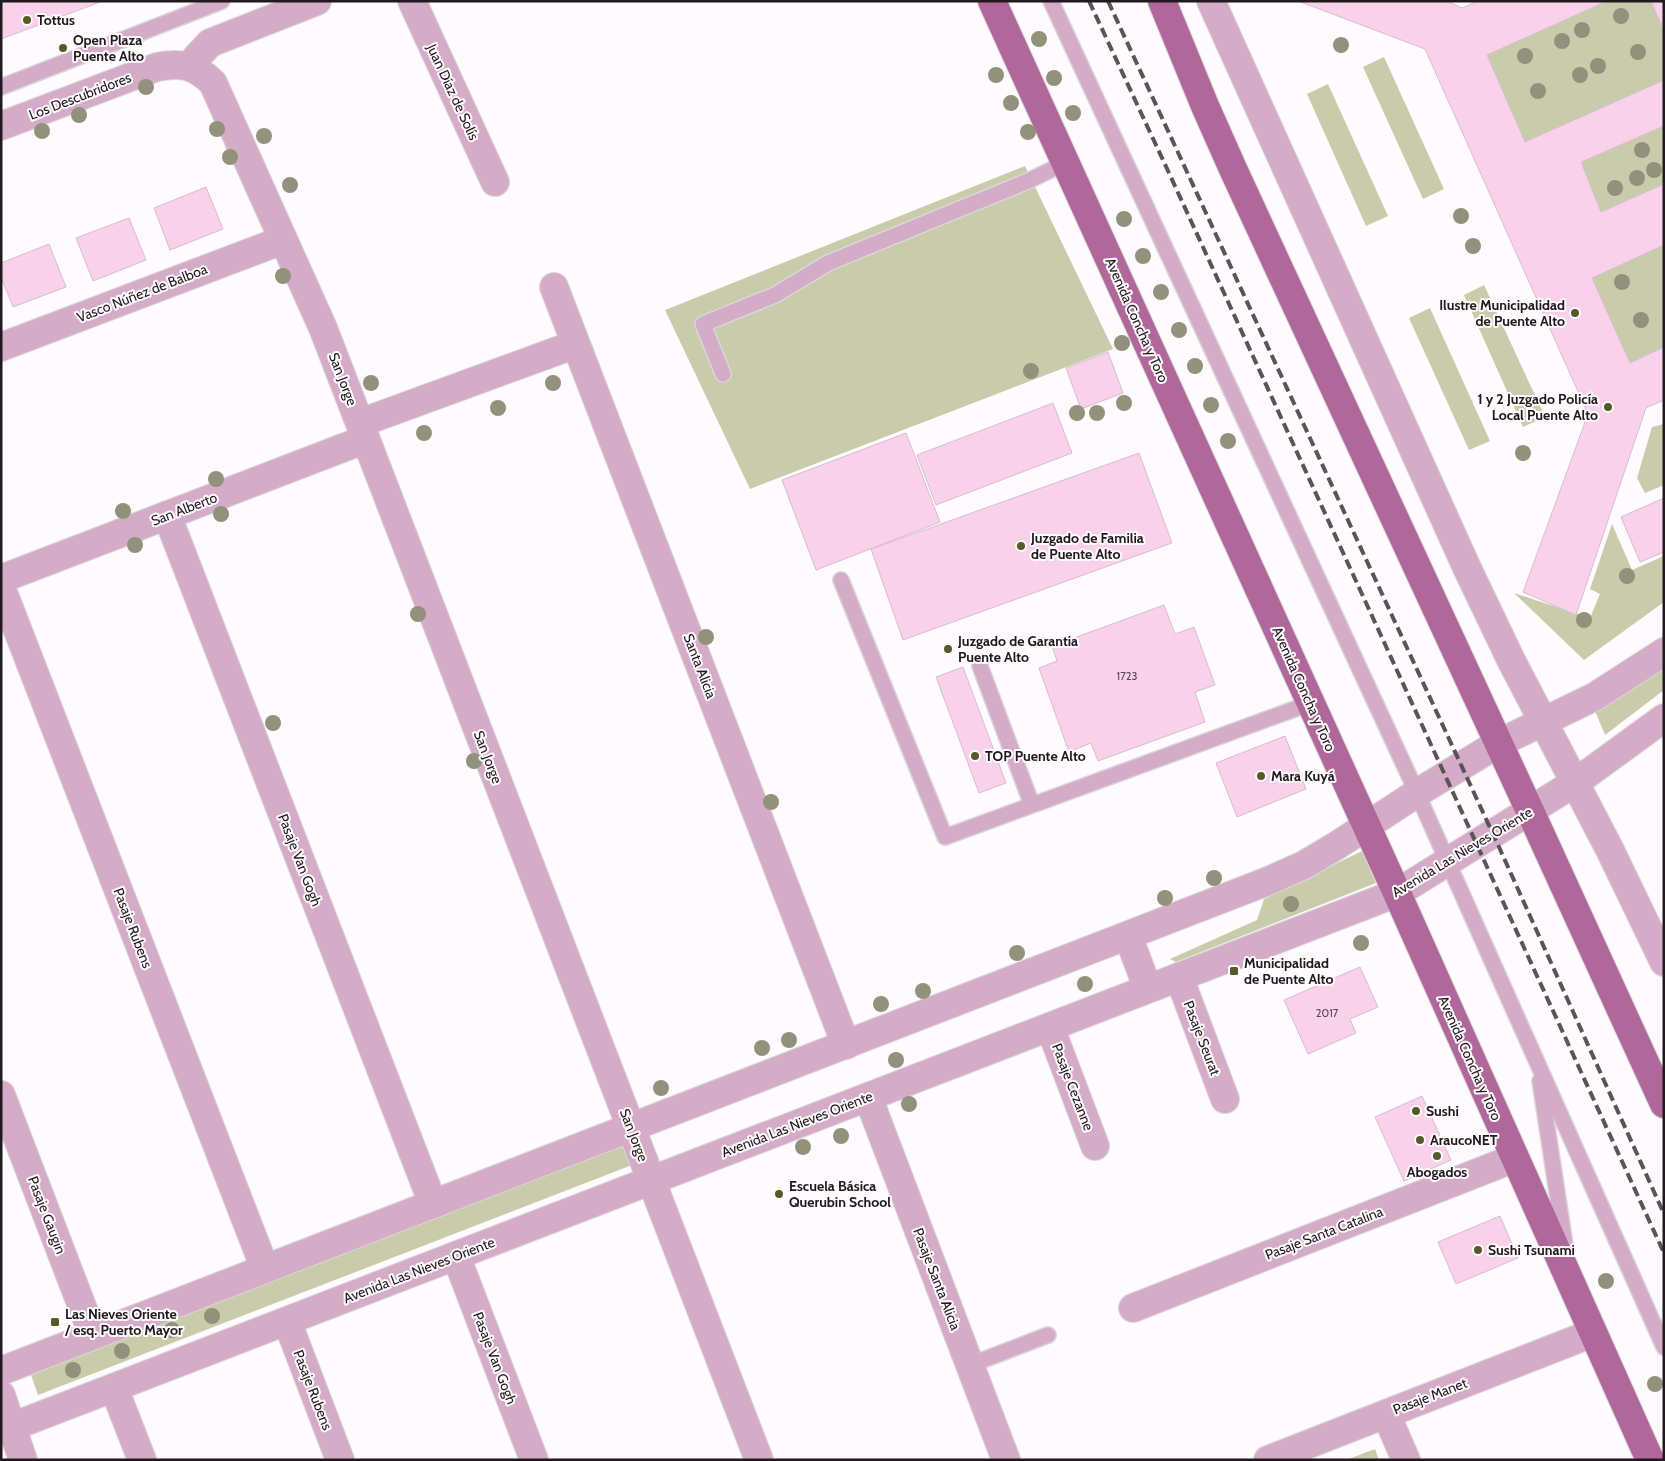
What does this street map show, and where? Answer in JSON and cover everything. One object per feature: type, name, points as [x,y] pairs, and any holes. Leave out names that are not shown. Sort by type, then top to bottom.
[{"type":"main road","name":"Avenida Concha y Toro","points":[[992,1],[1311,702],[1650,1460]]},
{"type":"main road","points":[[1162,1],[1233,169],[1664,1104]]},
{"type":"street","points":[[193,68],[196,58],[210,43],[317,1]]},
{"type":"street","name":"Juan Díaz de Solís","points":[[412,1],[495,182]]},
{"type":"street","points":[[1211,1],[1467,568],[1511,660],[1576,782],[1664,962]]},
{"type":"street","name":"Los Descubridores","points":[[1,126],[157,67],[175,64],[193,68]]},
{"type":"street","name":"San Jorge","points":[[193,68],[204,74],[218,94],[323,328],[759,1460]]},
{"type":"street","name":"Vasco Núñez de Balboa","points":[[1,347],[283,240]]},
{"type":"street","name":"Santa Alicia","points":[[554,287],[846,1044]]},
{"type":"street","name":"San Alberto","points":[[1,579],[167,515],[363,431],[576,344]]},
{"type":"street","name":"Pasaje Van Gogh","points":[[167,515],[433,1204]]},
{"type":"street","name":"Pasaje Rubens","points":[[1,588],[265,1269]]},
{"type":"street","points":[[1,1371],[1277,877],[1304,865],[1336,846],[1416,793],[1499,743],[1594,697],[1664,652]]},
{"type":"street","name":"Avenida Las Nieves Oriente","points":[[6,1429],[1397,893],[1576,782],[1664,718]]},
{"type":"street","points":[[1128,936],[1148,989]]},
{"type":"street","name":"Pasaje Seurat","points":[[1178,978],[1225,1099]]},
{"type":"street","name":"Pasaje Cezanne","points":[[1050,1027],[1095,1146]]},
{"type":"street","name":"Pasaje Gaugin","points":[[1,1095],[93,1335]]},
{"type":"street","name":"Pasaje Santa Alicia","points":[[868,1097],[1006,1460]]},
{"type":"street","name":"Pasaje Santa Catalina","points":[[1133,1308],[1515,1158]]},
{"type":"street","name":"Pasaje Van Gogh","points":[[456,1256],[534,1460]]},
{"type":"street","name":"Pasaje Rubens","points":[[287,1321],[340,1460]]},
{"type":"street","name":"Pasaje Manet","points":[[1268,1460],[1593,1333]]},
{"type":"street","points":[[114,1388],[142,1460]]},
{"type":"street","points":[[1,1395],[6,1429],[23,1460]]},
{"type":"street","points":[[1386,1414],[1406,1460]]},
{"type":"lane","points":[[1,87],[222,1]]},
{"type":"lane","points":[[1051,1],[1447,861],[1664,1347]]},
{"type":"lane","points":[[723,374],[703,324],[775,296],[828,263],[1028,181],[1065,163]]},
{"type":"lane","points":[[841,580],[945,837],[1311,702]]},
{"type":"lane","points":[[980,666],[1032,805]]},
{"type":"lane","points":[[1537,1059],[1571,1283]]},
{"type":"lane","points":[[970,1365],[1048,1335]]},
{"type":"green space","points":[[1607,1],[1651,1],[1664,31],[1664,80],[1525,142],[1487,55]]},
{"type":"green space","points":[[1384,57],[1444,189],[1423,199],[1363,67]]},
{"type":"green space","points":[[1328,84],[1388,216],[1366,226],[1307,94]]},
{"type":"green space","points":[[1664,126],[1664,184],[1601,212],[1581,162]]},
{"type":"green space","points":[[1025,166],[1113,349],[750,489],[665,310]]},
{"type":"green space","points":[[1664,245],[1664,347],[1630,363],[1592,278]]},
{"type":"green space","points":[[1484,285],[1545,417],[1523,427],[1464,295]]},
{"type":"green space","points":[[1430,308],[1490,441],[1469,450],[1409,318]]},
{"type":"green space","points":[[1664,424],[1664,485],[1645,493],[1637,478],[1652,427]]},
{"type":"green space","points":[[1612,524],[1632,570],[1664,556],[1664,602],[1584,660],[1514,593],[1590,618],[1600,594],[1590,589]]},
{"type":"green space","points":[[1664,664],[1664,690],[1605,735],[1595,711]]},
{"type":"green space","points":[[1362,851],[1376,883],[1176,962],[1170,959],[1257,920],[1264,899]]},
{"type":"green space","points":[[625,1143],[632,1165],[38,1395],[31,1375]]},
{"type":"green space","points":[[1375,1449],[1379,1460],[1346,1460]]},
{"type":"building","name":"Tottus","points":[[1,1],[103,1],[1,39]]},
{"type":"building","name":"Ilustre Municipalidad de Puente Alto","points":[[1298,1],[1447,1],[1462,8],[1478,1],[1607,1],[1487,55],[1525,142],[1664,80],[1664,126],[1581,162],[1601,212],[1664,184],[1664,245],[1592,278],[1630,363],[1664,347],[1664,400],[1646,408],[1576,615],[1523,592],[1588,414],[1425,49]]},
{"type":"building","points":[[1651,1],[1664,1],[1664,31]]},
{"type":"building","points":[[206,187],[223,229],[170,250],[154,208]]},
{"type":"building","points":[[129,218],[146,260],[93,281],[76,238]]},
{"type":"building","points":[[49,244],[66,287],[13,307],[1,277],[1,263]]},
{"type":"building","points":[[1108,352],[1123,393],[1081,409],[1066,368]]},
{"type":"building","points":[[1053,403],[1072,453],[936,505],[917,455]]},
{"type":"building","points":[[906,433],[940,522],[816,570],[782,480]]},
{"type":"building","name":"Juzgado de Familia de Puente Alto","points":[[1139,453],[1172,543],[903,640],[871,549]]},
{"type":"building","points":[[1664,498],[1664,552],[1640,562],[1621,517]]},
{"type":"building","points":[[1164,605],[1175,634],[1194,627],[1215,685],[1195,692],[1205,722],[1098,761],[1091,743],[1069,752],[1039,668],[1057,661],[1052,646]]},
{"type":"building","points":[[963,667],[1006,783],[979,793],[936,677]]},
{"type":"building","name":"Mara Kuyá","points":[[1285,736],[1306,789],[1237,817],[1216,763]]},
{"type":"building","points":[[1360,967],[1378,1007],[1350,1019],[1356,1033],[1308,1054],[1284,1000]]},
{"type":"building","points":[[1422,1096],[1451,1160],[1404,1181],[1375,1117]]},
{"type":"building","name":"Sushi Tsunami","points":[[1500,1216],[1518,1258],[1456,1284],[1438,1242]]},
{"type":"railway","points":[[1089,1],[1664,1253]]},
{"type":"railway","points":[[1108,1],[1499,847],[1664,1214]]},
{"type":"place","name":"Tottus","points":[[27,20]]},
{"type":"place","name":"Open Plaza Puente Alto","points":[[63,48]]},
{"type":"place","name":"Ilustre Municipalidad de Puente Alto","points":[[1575,313]]},
{"type":"place","name":"1 y 2 Juzgado Policía Local Puente Alto","points":[[1608,407]]},
{"type":"place","name":"Juzgado de Familia de Puente Alto","points":[[1021,546]]},
{"type":"place","name":"Juzgado de Garantia Puente Alto","points":[[948,649]]},
{"type":"place","name":"TOP Puente Alto","points":[[975,756]]},
{"type":"place","name":"Mara Kuyá","points":[[1261,776]]},
{"type":"place","name":"Municipalidad de Puente Alto","points":[[1234,971]]},
{"type":"place","name":"Sushi","points":[[1416,1111]]},
{"type":"place","name":"AraucoNET","points":[[1420,1140]]},
{"type":"place","name":"Abogados","points":[[1437,1156]]},
{"type":"place","name":"Escuela Básica Querubin School","points":[[779,1194]]},
{"type":"place","name":"Sushi Tsunami","points":[[1478,1250]]},
{"type":"place","name":"Las Nieves Oriente / esq. Puerto Mayor","points":[[55,1322]]}]
